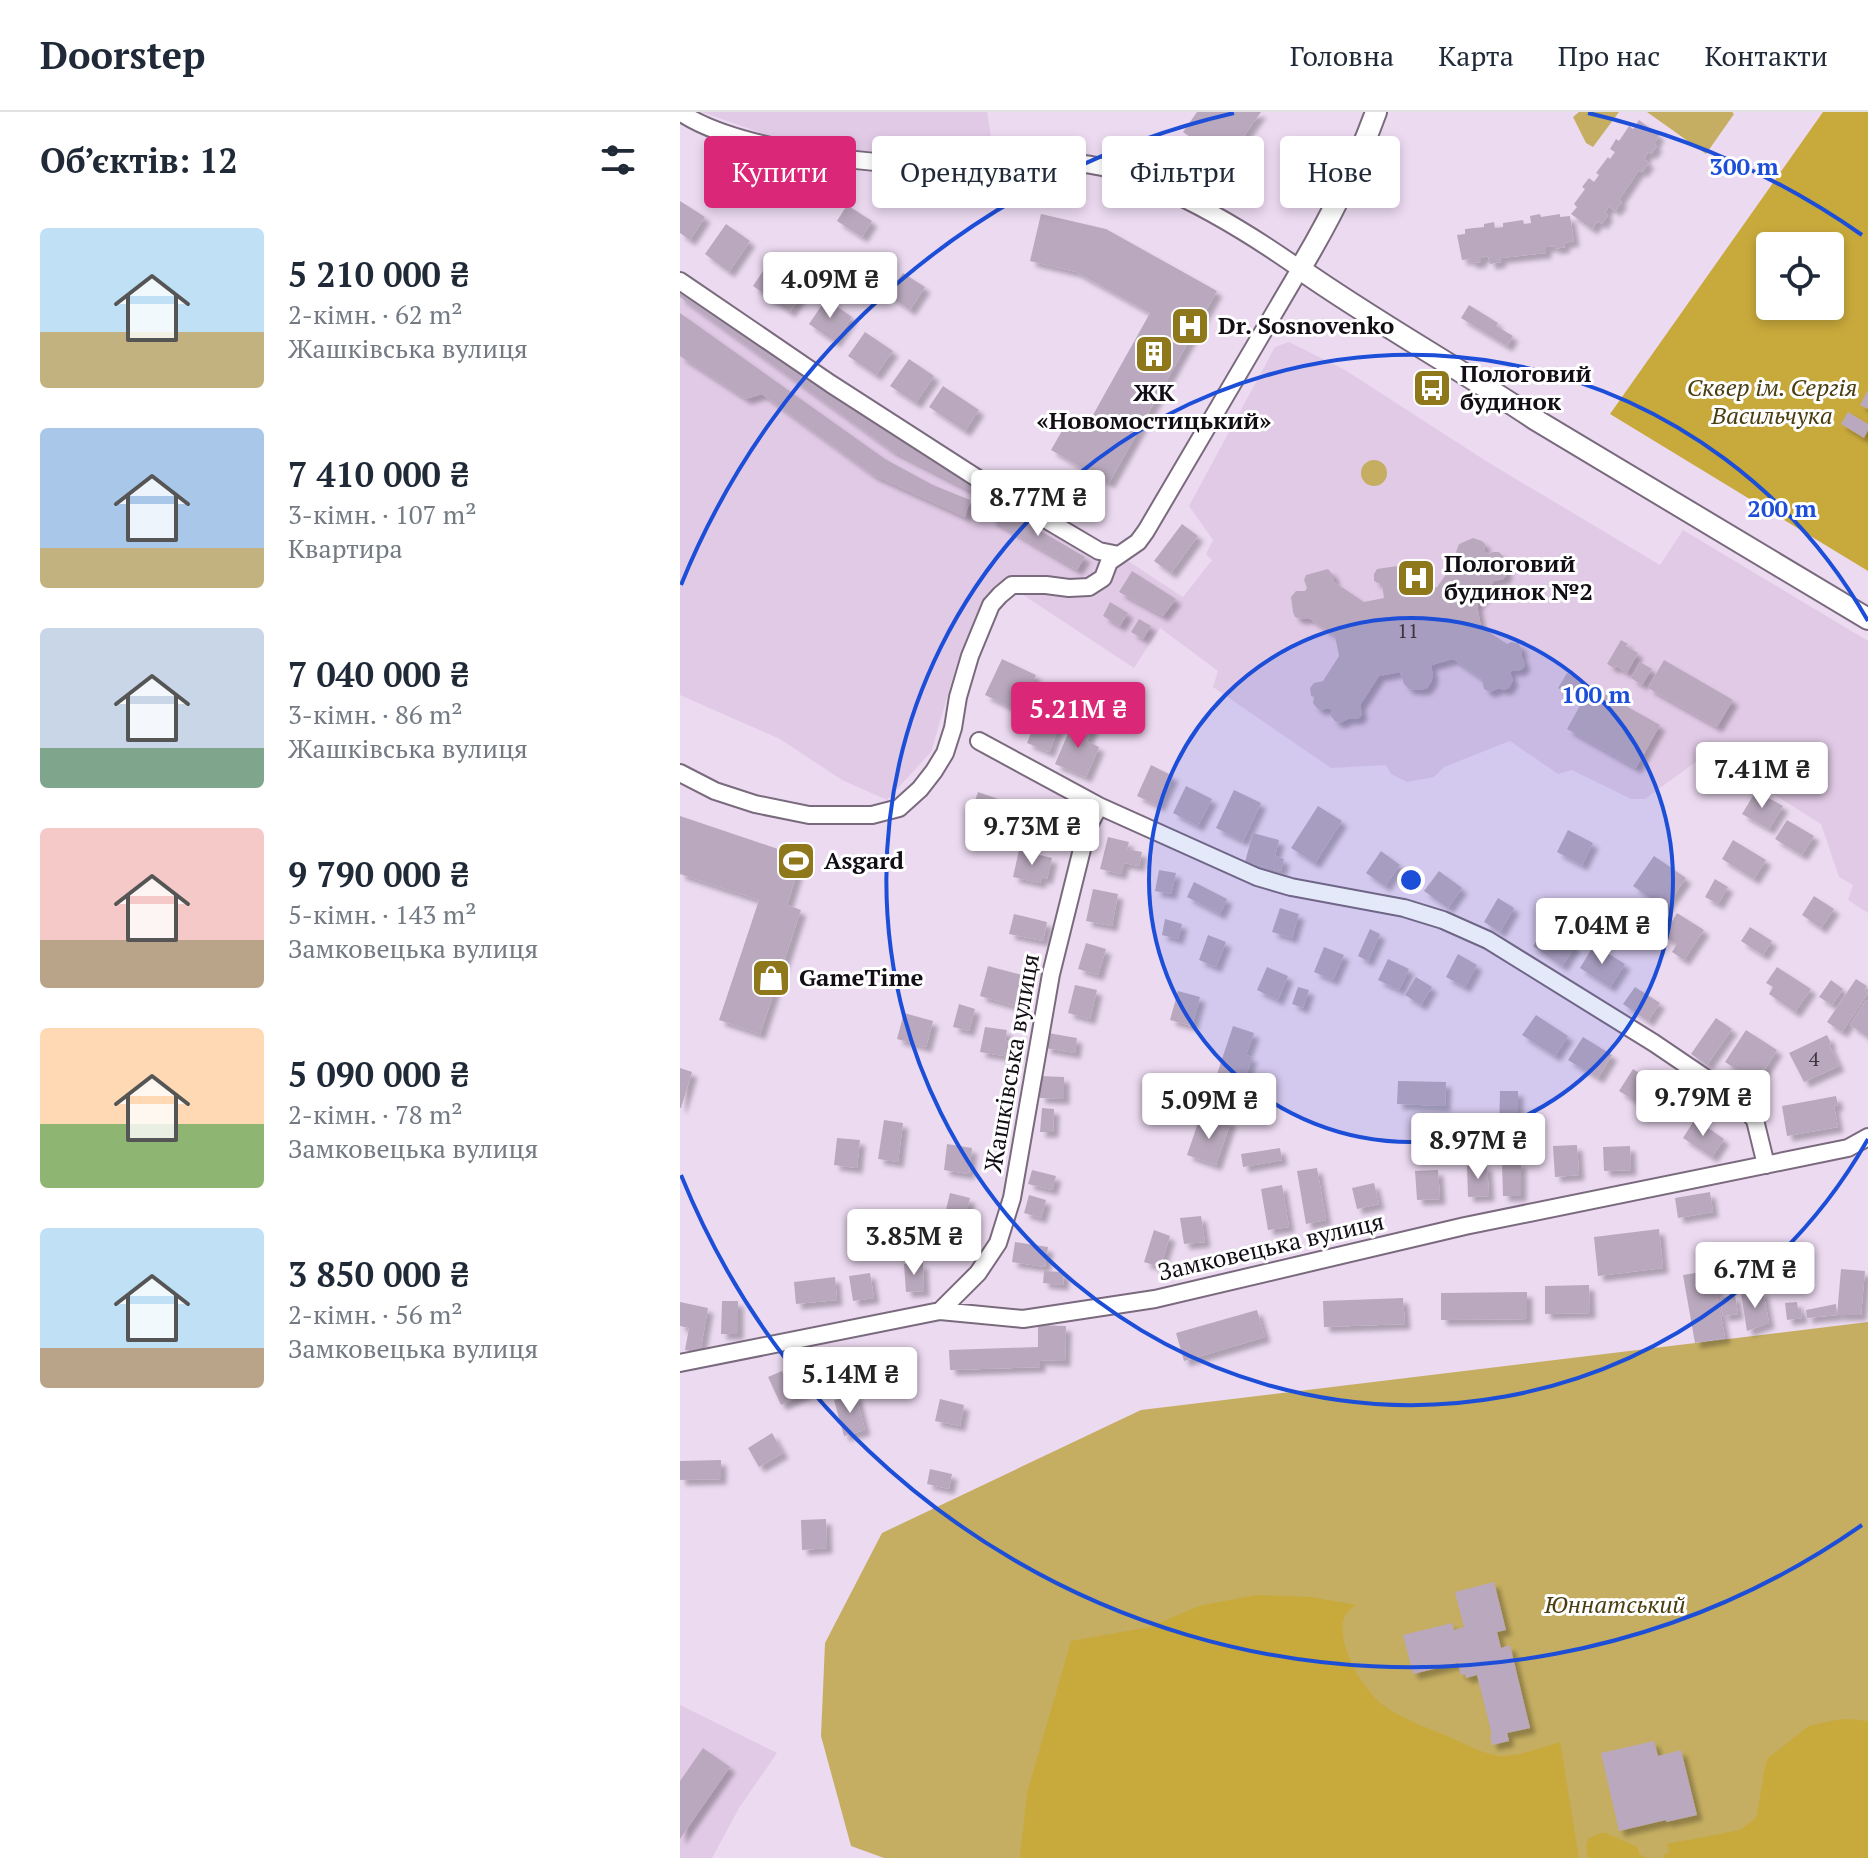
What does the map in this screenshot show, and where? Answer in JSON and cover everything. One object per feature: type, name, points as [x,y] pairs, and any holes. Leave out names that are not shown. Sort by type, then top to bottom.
[{"type":"street","points":[[680,112],[722,133],[825,156],[937,165],[1056,162],[1126,173],[1187,200],[1264,244],[1356,308],[1536,420],[1868,619]]},
{"type":"street","points":[[680,773],[715,791],[755,804],[809,815],[872,815],[899,808],[920,789],[945,753],[970,656],[991,605],[1012,585],[1089,587],[1103,578],[1109,562],[1138,542],[1322,233],[1351,176],[1376,112]]},
{"type":"street","points":[[680,281],[831,384],[994,489],[1099,551],[1119,555]]},
{"type":"street","points":[[979,741],[1099,806],[1257,877],[1291,887],[1404,908],[1443,920],[1488,940],[1654,1043],[1738,1100],[1755,1120],[1766,1165]]},
{"type":"street","name":"Жашківська вулиця","points":[[940,1311],[978,1273],[998,1243],[1012,1198],[1051,974],[1087,829],[1099,806]]},
{"type":"street","name":"Замковецька вулиця","points":[[680,1363],[940,1311],[1023,1319],[1155,1299],[1465,1226],[1848,1148],[1868,1137]]},
{"type":"shaded area","points":[[702,112],[987,112],[991,136],[872,136],[872,153],[856,152],[856,136],[769,136]]},
{"type":"shaded area","points":[[680,277],[906,433],[1119,555],[1183,597],[1212,560],[1206,554],[1213,540],[1189,506],[1275,347],[1289,342],[1345,370],[1486,461],[1660,565],[1683,530],[1868,641],[1868,913],[1848,900],[1853,885],[1839,877],[1821,824],[1708,753],[1645,799],[1631,799],[1572,770],[1558,774],[1510,741],[1444,767],[1434,777],[1407,782],[1391,774],[1386,765],[1331,768],[1213,687],[1218,671],[1160,628],[1134,668],[1002,581],[985,596],[957,664],[931,752],[887,800],[842,780],[780,739],[680,695]]},
{"type":"shaded area","points":[[680,1705],[777,1753],[739,1808],[712,1858],[680,1858]]},
{"type":"green space","points":[[1579,112],[1619,112],[1593,147],[1586,143],[1573,117]]},
{"type":"green space","points":[[1647,112],[1732,112],[1734,114],[1706,154]]},
{"type":"green space","name":"Сквер ім. Сергія Васильчука","points":[[1823,112],[1868,112],[1868,571],[1610,414]]},
{"type":"green space","points":[[1374,460],[1383,464],[1387,473],[1383,482],[1374,486],[1365,482],[1361,473],[1365,464]]},
{"type":"green space","name":"Юннатський","points":[[1868,1322],[1868,1858],[884,1858],[851,1846],[821,1736],[825,1643],[882,1533],[1141,1410]]},
{"type":"green space","points":[[1256,1595],[1312,1597],[1356,1605],[1346,1614],[1342,1626],[1345,1646],[1353,1666],[1364,1685],[1379,1701],[1409,1720],[1477,1750],[1501,1756],[1560,1742],[1579,1858],[1020,1858],[1027,1793],[1071,1641],[1150,1627],[1199,1606]]},
{"type":"green space","points":[[1848,1719],[1868,1721],[1868,1858],[1664,1858],[1663,1855],[1669,1853],[1667,1844],[1740,1830],[1751,1822],[1757,1816],[1768,1758],[1809,1726]]},
{"type":"green space","points":[[1600,1833],[1637,1847],[1639,1854],[1647,1858],[1588,1858],[1588,1839]]},
{"type":"building","points":[[1197,112],[1261,112],[1244,136],[1189,136],[1183,132]]},
{"type":"building","points":[[1639,120],[1659,135],[1654,144],[1657,146],[1651,154],[1648,152],[1644,159],[1649,163],[1642,172],[1639,170],[1615,211],[1609,206],[1602,224],[1598,221],[1592,229],[1571,214],[1577,207],[1574,204],[1589,178],[1594,182],[1599,175],[1596,173],[1615,152],[1610,149],[1616,139],[1619,141],[1629,126],[1633,129]]},
{"type":"building","points":[[680,201],[705,217],[690,240],[680,233]]},
{"type":"building","points":[[845,208],[852,208],[872,221],[862,237],[837,221]]},
{"type":"building","name":"ЖК «Новомостицький»","points":[[1041,214],[1106,229],[1217,291],[1109,483],[1051,450],[1067,422],[1084,431],[1150,313],[1076,272],[1030,261]]},
{"type":"building","points":[[1540,214],[1541,217],[1570,216],[1574,241],[1564,243],[1565,247],[1546,247],[1546,253],[1500,258],[1501,262],[1490,264],[1488,256],[1481,258],[1481,262],[1462,260],[1457,235],[1465,234],[1465,229],[1484,227],[1484,224],[1494,222],[1495,228],[1503,227],[1503,223],[1523,220],[1524,224],[1531,223],[1530,216]]},
{"type":"building","points":[[726,224],[750,241],[729,272],[705,254]]},
{"type":"building","points":[[773,256],[810,282],[790,312],[753,286]]},
{"type":"building","points":[[903,273],[925,287],[910,310],[888,295]]},
{"type":"building","points":[[680,286],[978,483],[973,492],[891,450],[680,297]]},
{"type":"building","points":[[826,299],[852,317],[835,342],[809,324]]},
{"type":"building","points":[[1469,305],[1513,336],[1507,346],[1461,318]]},
{"type":"building","points":[[680,313],[885,459],[933,485],[970,500],[965,517],[873,475],[762,394],[746,399],[680,356]]},
{"type":"building","points":[[865,332],[893,351],[876,375],[848,356]]},
{"type":"building","points":[[909,359],[934,376],[916,403],[890,386]]},
{"type":"building","points":[[943,386],[979,410],[965,431],[929,407]]},
{"type":"building","points":[[1868,390],[1868,409],[1860,405]]},
{"type":"building","points":[[1848,412],[1868,424],[1864,438],[1841,424]]},
{"type":"building","points":[[998,506],[1085,557],[1077,570],[990,519]]},
{"type":"building","points":[[1182,524],[1198,536],[1171,573],[1154,561]]},
{"type":"building","points":[[1473,538],[1485,544],[1484,551],[1489,554],[1499,552],[1505,558],[1506,576],[1494,581],[1477,605],[1481,627],[1507,644],[1518,643],[1522,649],[1525,665],[1518,671],[1512,670],[1513,680],[1509,688],[1490,692],[1484,689],[1482,679],[1453,659],[1431,665],[1431,682],[1421,690],[1409,689],[1400,672],[1379,676],[1360,705],[1362,714],[1358,719],[1340,723],[1331,716],[1332,710],[1329,708],[1320,710],[1316,707],[1310,688],[1314,683],[1323,681],[1339,656],[1335,636],[1309,618],[1295,617],[1291,597],[1296,591],[1305,591],[1306,575],[1328,569],[1334,576],[1334,582],[1364,602],[1384,598],[1382,585],[1374,581],[1377,569],[1415,560],[1423,570],[1414,579],[1417,591],[1437,587],[1459,556],[1456,552],[1459,544]]},
{"type":"building","points":[[1132,571],[1176,599],[1163,616],[1119,592]]},
{"type":"building","points":[[1110,602],[1128,613],[1120,626],[1103,616]]},
{"type":"building","points":[[1139,619],[1151,626],[1143,639],[1131,632]]},
{"type":"building","points":[[1621,640],[1638,653],[1627,673],[1607,664]]},
{"type":"building","points":[[1002,659],[1036,675],[1019,711],[985,695]]},
{"type":"building","points":[[1664,660],[1733,700],[1717,727],[1648,688]]},
{"type":"building","points":[[1640,662],[1652,669],[1642,685],[1631,678]]},
{"type":"building","points":[[1567,673],[1660,725],[1636,768],[1567,729],[1582,702],[1558,688]]},
{"type":"building","points":[[1045,699],[1067,707],[1049,752],[1027,743]]},
{"type":"building","points":[[1074,719],[1093,727],[1087,741],[1099,747],[1086,777],[1055,764]]},
{"type":"building","points":[[1151,765],[1173,776],[1159,806],[1137,796]]},
{"type":"building","points":[[1186,786],[1212,799],[1198,826],[1173,813]]},
{"type":"building","points":[[1234,790],[1261,803],[1243,841],[1216,828]]},
{"type":"building","points":[[1756,791],[1783,806],[1769,829],[1742,814]]},
{"type":"building","points":[[978,792],[1001,800],[995,817],[972,809]]},
{"type":"building","points":[[1318,806],[1342,821],[1315,863],[1291,848]]},
{"type":"building","points":[[1029,812],[1058,818],[1053,843],[1024,837]]},
{"type":"building","points":[[680,816],[802,857],[787,905],[801,910],[760,1034],[719,1020],[759,900],[680,874]]},
{"type":"building","points":[[1787,820],[1814,836],[1802,855],[1775,839]]},
{"type":"building","points":[[1568,830],[1593,843],[1582,865],[1557,852]]},
{"type":"building","points":[[1253,833],[1279,840],[1275,856],[1284,859],[1281,871],[1245,862]]},
{"type":"building","points":[[1108,837],[1129,842],[1127,849],[1142,852],[1139,866],[1124,863],[1121,874],[1100,869]]},
{"type":"building","points":[[1733,840],[1766,860],[1754,879],[1722,859]]},
{"type":"building","points":[[1019,850],[1052,858],[1047,879],[1042,877],[1040,883],[1013,877]]},
{"type":"building","points":[[1381,851],[1400,865],[1385,886],[1366,873]]},
{"type":"building","points":[[1654,856],[1686,878],[1665,908],[1633,886]]},
{"type":"building","points":[[1159,870],[1176,873],[1171,894],[1155,891]]},
{"type":"building","points":[[1439,871],[1462,888],[1448,908],[1424,891]]},
{"type":"building","points":[[1715,879],[1728,887],[1718,904],[1705,897]]},
{"type":"building","points":[[1194,882],[1227,899],[1220,914],[1187,897]]},
{"type":"building","points":[[1093,889],[1118,894],[1112,926],[1086,921]]},
{"type":"building","points":[[1814,896],[1834,909],[1821,928],[1802,915]]},
{"type":"building","points":[[1498,898],[1514,908],[1500,932],[1484,922]]},
{"type":"building","points":[[1280,908],[1299,914],[1292,938],[1272,932]]},
{"type":"building","points":[[1677,913],[1704,930],[1684,960],[1672,952],[1677,944],[1663,936]]},
{"type":"building","points":[[1014,914],[1047,922],[1043,941],[1009,934]]},
{"type":"building","points":[[1165,919],[1182,924],[1178,939],[1162,935]]},
{"type":"building","points":[[1547,926],[1575,946],[1562,966],[1533,946]]},
{"type":"building","points":[[1750,927],[1772,941],[1763,955],[1741,941]]},
{"type":"building","points":[[1370,929],[1380,934],[1368,961],[1358,956]]},
{"type":"building","points":[[1208,935],[1226,942],[1216,967],[1199,960]]},
{"type":"building","points":[[1086,943],[1106,949],[1098,975],[1078,969]]},
{"type":"building","points":[[1594,945],[1625,964],[1610,987],[1580,968]]},
{"type":"building","points":[[1324,947],[1344,955],[1333,980],[1314,972]]},
{"type":"building","points":[[1458,954],[1477,965],[1465,987],[1446,977]]},
{"type":"building","points":[[1388,959],[1409,969],[1399,990],[1378,980]]},
{"type":"building","points":[[988,966],[1030,977],[1022,1008],[980,996]]},
{"type":"building","points":[[1267,967],[1288,976],[1278,1000],[1257,990]]},
{"type":"building","points":[[1777,967],[1811,989],[1795,1012],[1769,994],[1773,987],[1766,983]]},
{"type":"building","points":[[1416,977],[1432,987],[1421,1005],[1405,995]]},
{"type":"building","points":[[1856,979],[1867,986],[1864,991],[1868,993],[1842,1032],[1827,1022]]},
{"type":"building","points":[[1831,980],[1843,989],[1832,1005],[1819,997]]},
{"type":"building","points":[[1075,985],[1097,990],[1090,1019],[1068,1013]]},
{"type":"building","points":[[1298,987],[1309,990],[1303,1008],[1292,1004]]},
{"type":"building","points":[[1635,987],[1660,1003],[1648,1021],[1623,1004]]},
{"type":"building","points":[[1178,991],[1200,997],[1192,1026],[1170,1020]]},
{"type":"building","points":[[1868,1001],[1868,1037],[1850,1025]]},
{"type":"building","points":[[959,1004],[975,1009],[969,1031],[953,1027]]},
{"type":"building","points":[[904,1013],[933,1021],[926,1047],[897,1039]]},
{"type":"building","points":[[1536,1015],[1568,1036],[1555,1056],[1522,1035]]},
{"type":"building","points":[[1716,1018],[1732,1029],[1707,1065],[1691,1054]]},
{"type":"building","points":[[1233,1026],[1254,1033],[1246,1055],[1252,1057],[1241,1092],[1214,1083]]},
{"type":"building","points":[[985,1027],[1007,1030],[1005,1040],[1019,1043],[1016,1058],[980,1052]]},
{"type":"building","points":[[1746,1030],[1777,1050],[1757,1082],[1725,1062]]},
{"type":"building","points":[[1048,1033],[1077,1038],[1075,1053],[1045,1048]]},
{"type":"building","points":[[1827,1035],[1839,1066],[1804,1082],[1789,1053]]},
{"type":"building","points":[[1583,1037],[1612,1055],[1598,1078],[1568,1060]]},
{"type":"building","points":[[680,1068],[692,1072],[681,1108],[680,1108]]},
{"type":"building","points":[[1633,1069],[1664,1089],[1650,1110],[1619,1091]]},
{"type":"building","points":[[1040,1076],[1064,1077],[1064,1099],[1040,1098]]},
{"type":"building","points":[[1164,1078],[1197,1088],[1191,1108],[1158,1098]]},
{"type":"building","points":[[1398,1081],[1446,1082],[1445,1106],[1397,1104]]},
{"type":"building","points":[[1500,1091],[1518,1091],[1518,1133],[1499,1133]]},
{"type":"building","points":[[1836,1096],[1838,1105],[1834,1106],[1838,1127],[1787,1136],[1782,1106]]},
{"type":"building","points":[[1042,1108],[1054,1109],[1053,1132],[1040,1132]]},
{"type":"building","points":[[1220,1117],[1231,1121],[1216,1165],[1187,1155],[1199,1120],[1216,1126]]},
{"type":"building","points":[[1695,1119],[1724,1139],[1712,1157],[1683,1138]]},
{"type":"building","points":[[884,1120],[903,1123],[898,1162],[878,1159]]},
{"type":"building","points":[[1446,1136],[1448,1155],[1424,1157],[1422,1139]]},
{"type":"building","points":[[837,1138],[860,1140],[857,1168],[834,1165]]},
{"type":"building","points":[[947,1144],[972,1148],[969,1174],[944,1170]]},
{"type":"building","points":[[1577,1145],[1579,1175],[1555,1177],[1553,1146]]},
{"type":"building","points":[[1630,1146],[1631,1170],[1604,1171],[1603,1147]]},
{"type":"building","points":[[1280,1148],[1282,1160],[1243,1167],[1241,1154]]},
{"type":"building","points":[[1521,1162],[1521,1196],[1503,1196],[1502,1163]]},
{"type":"building","points":[[1487,1165],[1489,1196],[1468,1197],[1467,1166]]},
{"type":"building","points":[[1317,1168],[1326,1220],[1306,1224],[1297,1171]]},
{"type":"building","points":[[1032,1170],[1056,1176],[1052,1190],[1028,1184]]},
{"type":"building","points":[[1438,1170],[1440,1199],[1417,1200],[1415,1171]]},
{"type":"building","points":[[1374,1183],[1379,1204],[1357,1209],[1352,1188]]},
{"type":"building","points":[[1282,1185],[1289,1227],[1268,1230],[1261,1189]]},
{"type":"building","points":[[1710,1192],[1713,1212],[1678,1218],[1675,1198]]},
{"type":"building","points":[[950,1193],[970,1198],[965,1218],[945,1214]]},
{"type":"building","points":[[1029,1195],[1046,1200],[1041,1218],[1024,1213]]},
{"type":"building","points":[[1201,1216],[1205,1242],[1184,1244],[1180,1218]]},
{"type":"building","points":[[1659,1229],[1663,1268],[1598,1276],[1594,1237]]},
{"type":"building","points":[[1154,1230],[1170,1236],[1160,1267],[1144,1262]]},
{"type":"building","points":[[1015,1242],[1048,1247],[1045,1267],[1012,1262]]},
{"type":"building","points":[[923,1263],[924,1291],[906,1292],[904,1264]]},
{"type":"building","points":[[1841,1269],[1865,1271],[1861,1315],[1837,1315]]},
{"type":"building","points":[[1713,1270],[1725,1338],[1695,1343],[1683,1275]]},
{"type":"building","points":[[1044,1271],[1064,1272],[1063,1285],[1043,1283]]},
{"type":"building","points":[[870,1273],[874,1298],[853,1301],[849,1276]]},
{"type":"building","points":[[835,1277],[837,1300],[796,1304],[794,1282]]},
{"type":"building","points":[[1589,1285],[1590,1313],[1545,1314],[1545,1286]]},
{"type":"building","points":[[1763,1291],[1769,1323],[1747,1331],[1741,1294]]},
{"type":"building","points":[[1527,1292],[1527,1319],[1441,1320],[1441,1293]]},
{"type":"building","points":[[1735,1295],[1738,1314],[1723,1316],[1720,1298]]},
{"type":"building","points":[[1403,1298],[1405,1324],[1324,1327],[1323,1301]]},
{"type":"building","points":[[722,1301],[738,1301],[738,1334],[721,1334]]},
{"type":"building","points":[[680,1302],[708,1308],[700,1353],[685,1350],[689,1328],[680,1326]]},
{"type":"building","points":[[1797,1302],[1802,1318],[1787,1320],[1785,1303]]},
{"type":"building","points":[[1836,1304],[1837,1315],[1807,1318],[1806,1310]]},
{"type":"building","points":[[1257,1310],[1265,1337],[1184,1361],[1176,1333]]},
{"type":"building","points":[[1038,1325],[1066,1326],[1065,1361],[1040,1360],[1040,1367],[950,1370],[949,1350],[1038,1347]]},
{"type":"building","points":[[825,1347],[828,1363],[814,1365],[812,1349]]},
{"type":"building","points":[[782,1371],[788,1383],[801,1377],[808,1392],[781,1405],[768,1377]]},
{"type":"building","points":[[856,1394],[865,1430],[844,1436],[834,1400]]},
{"type":"building","points":[[940,1399],[964,1405],[960,1426],[935,1421]]},
{"type":"building","points":[[772,1433],[783,1453],[759,1467],[748,1448]]},
{"type":"building","points":[[721,1460],[721,1479],[680,1480],[680,1461]]},
{"type":"building","points":[[930,1469],[952,1474],[949,1489],[927,1484]]},
{"type":"building","points":[[826,1519],[827,1548],[802,1550],[801,1520]]},
{"type":"building","points":[[1494,1582],[1506,1630],[1497,1632],[1501,1648],[1510,1645],[1530,1728],[1507,1733],[1509,1741],[1492,1745],[1477,1675],[1466,1678],[1465,1674],[1461,1675],[1458,1663],[1413,1674],[1403,1635],[1452,1623],[1454,1630],[1464,1627],[1455,1592]]},
{"type":"building","points":[[1654,1741],[1658,1756],[1681,1750],[1697,1815],[1619,1831],[1601,1753]]},
{"type":"building","points":[[703,1748],[730,1767],[680,1839],[680,1781]]},
{"type":"place","name":"Dr. Sosnovenko","points":[[1190,326]]},
{"type":"place","name":"ЖК «Новомостицький»","points":[[1154,354]]},
{"type":"place","name":"Пологовий будинок","points":[[1432,388]]},
{"type":"place","name":"Пологовий будинок №2","points":[[1416,578]]},
{"type":"place","name":"Asgard","points":[[796,861]]},
{"type":"place","name":"GameTime","points":[[771,978]]}]
